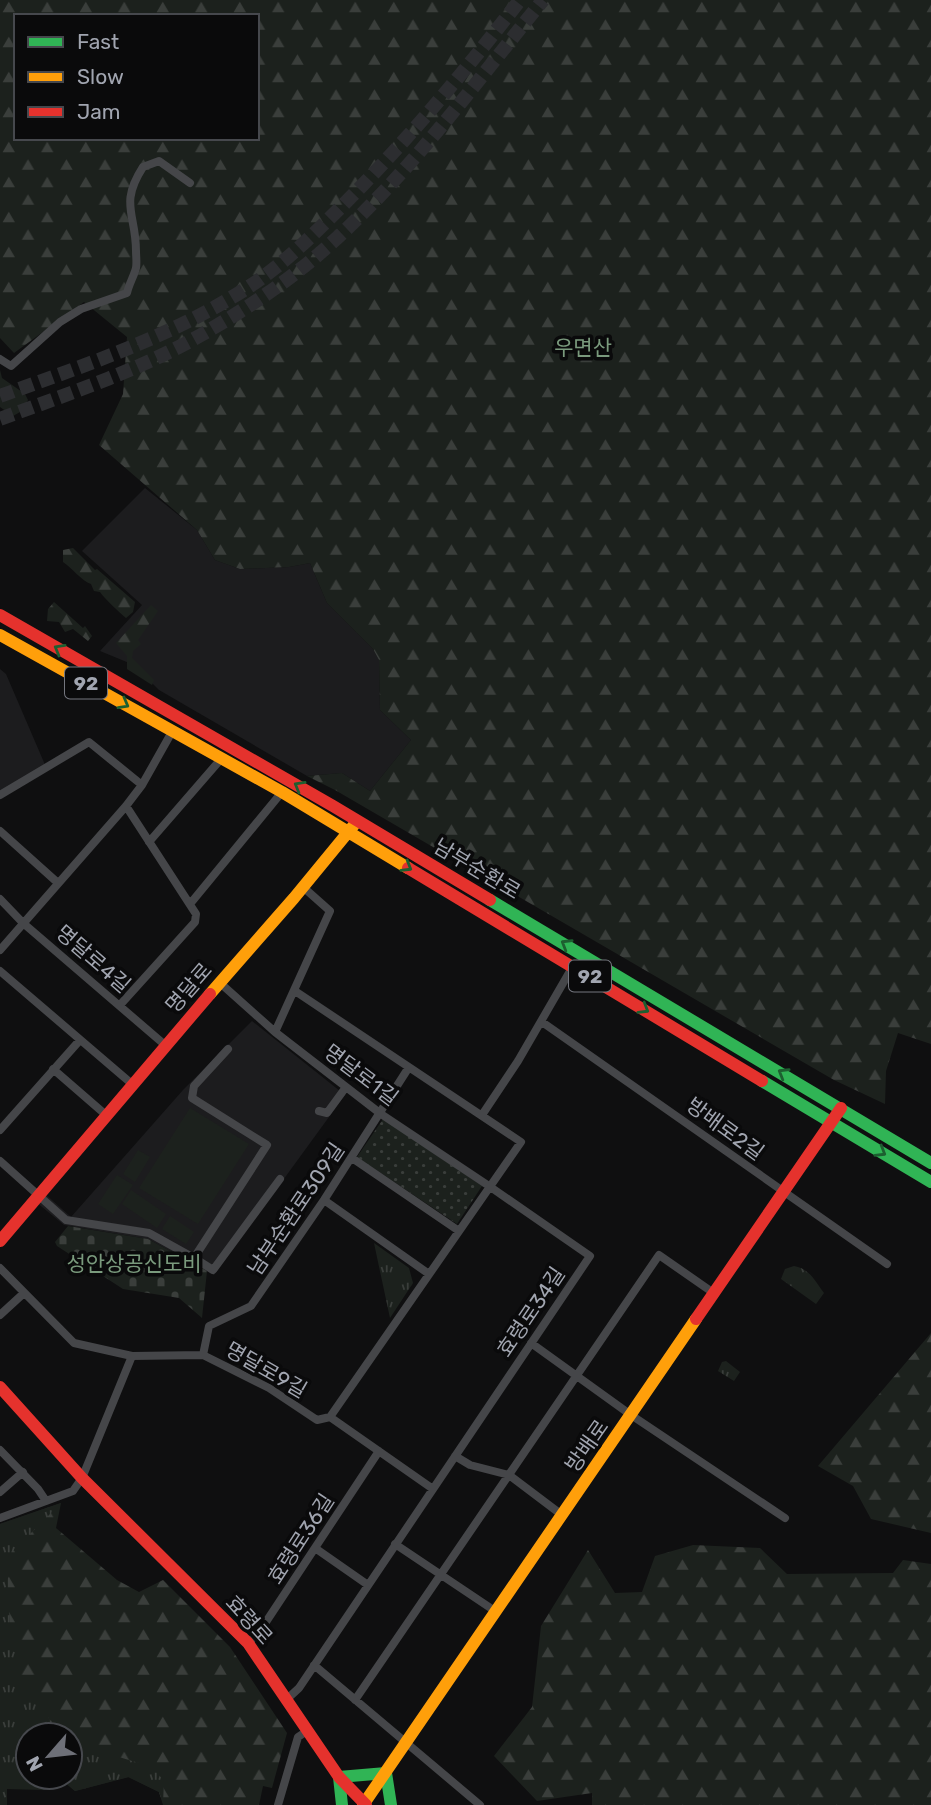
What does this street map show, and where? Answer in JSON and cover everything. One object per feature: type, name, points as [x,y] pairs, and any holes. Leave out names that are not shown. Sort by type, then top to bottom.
[{"type":"main road","name":"남부순환로","points":[[0,615],[358,820],[931,1163]]},
{"type":"main road","name":"남부순환로","points":[[0,635],[282,792],[931,1182]]},
{"type":"main road","name":"명달로","points":[[0,1241],[358,820]]},
{"type":"main road","name":"방배로","points":[[364,1805],[841,1108]]},
{"type":"main road","name":"효령로","points":[[0,1388],[82,1478],[248,1643],[339,1777],[364,1805]]},
{"type":"main road","points":[[342,1805],[339,1777],[386,1773],[391,1805]]},
{"type":"street","points":[[0,359],[11,366],[45,335],[80,309],[127,293],[136,267],[136,236],[131,223],[130,192],[143,167],[159,161],[190,183]]},
{"type":"street","points":[[0,950],[142,785],[173,730]]},
{"type":"street","points":[[0,795],[89,741],[142,785]]},
{"type":"street","points":[[149,842],[221,759]]},
{"type":"street","points":[[190,904],[282,792]]},
{"type":"street","points":[[120,1005],[195,922],[196,914],[125,806]]},
{"type":"street","points":[[0,831],[58,883]]},
{"type":"street","points":[[275,1032],[330,911],[303,887]]},
{"type":"street","name":"명달로4길","points":[[0,899],[23,923],[165,1045]]},
{"type":"street","points":[[482,1115],[542,1022],[573,966]]},
{"type":"street","points":[[0,971],[132,1084]]},
{"type":"street","name":"명달로1길","points":[[219,982],[275,1032],[381,1114],[489,1186]]},
{"type":"street","points":[[295,990],[521,1142],[330,1417],[433,1489]]},
{"type":"street","name":"방배로2길","points":[[542,1022],[887,1264]]},
{"type":"street","points":[[0,1130],[80,1040]]},
{"type":"street","points":[[194,1258],[267,1145],[192,1098],[194,1086],[228,1049]]},
{"type":"street","name":"남부순환로309길","points":[[203,1355],[209,1326],[251,1306],[381,1114],[409,1067]]},
{"type":"street","points":[[53,1069],[106,1115]]},
{"type":"street","points":[[320,1111],[327,1113],[346,1087]]},
{"type":"street","points":[[352,1157],[459,1231]]},
{"type":"street","points":[[0,1161],[66,1220],[149,1233],[212,1270],[280,1179]]},
{"type":"street","name":"효령로34길","points":[[286,1700],[299,1688],[590,1256],[489,1186]]},
{"type":"street","points":[[324,1200],[429,1274]]},
{"type":"street","points":[[355,1700],[659,1255],[715,1294]]},
{"type":"street","name":"명달로9길","points":[[0,1268],[74,1343],[132,1356],[203,1355],[269,1388],[317,1420],[330,1417]]},
{"type":"street","points":[[0,1315],[24,1293]]},
{"type":"street","points":[[531,1343],[631,1415],[785,1518]]},
{"type":"street","points":[[0,1518],[73,1491],[82,1478],[132,1356]]},
{"type":"street","points":[[1,1449],[46,1501]]},
{"type":"street","name":"효령로36길","points":[[248,1643],[260,1632],[379,1451]]},
{"type":"street","points":[[455,1456],[470,1465],[509,1475],[562,1515]]},
{"type":"street","points":[[0,1492],[23,1472]]},
{"type":"street","points":[[396,1544],[495,1611]]},
{"type":"street","points":[[315,1548],[368,1585]]},
{"type":"street","points":[[314,1665],[480,1805]]},
{"type":"street","points":[[278,1805],[298,1737],[307,1731]]},
{"type":"shaded area","points":[[145,488],[197,530],[215,560],[240,569],[289,567],[310,563],[327,603],[373,649],[379,660],[380,710],[411,740],[370,791],[342,773],[307,776],[159,690],[134,665],[100,651],[142,605],[82,551]]},
{"type":"shaded area","points":[[0,669],[6,674],[46,767],[0,793]]},
{"type":"shaded area","points":[[252,1021],[345,1095],[214,1275],[148,1239],[64,1225],[36,1202],[44,1193],[71,1217],[183,1090]]},
{"type":"green space","name":"우면산","points":[[0,0],[931,0],[931,1044],[898,1033],[886,1071],[885,1104],[834,1080],[307,776],[342,773],[370,791],[411,740],[380,710],[379,660],[373,649],[327,603],[310,563],[289,567],[240,569],[215,560],[197,530],[99,445],[123,394],[127,337],[84,302],[14,353],[0,338]]},
{"type":"green space","points":[[0,370],[2,378],[25,394],[28,400],[20,412],[13,416],[0,407]]},
{"type":"green space","points":[[73,548],[95,570],[135,602],[133,612],[126,618],[100,592],[94,591],[91,584],[63,562],[63,550]]},
{"type":"green space","points":[[54,602],[83,628],[85,626],[92,636],[88,641],[73,629],[65,632],[59,622],[47,621],[48,609]]},
{"type":"green space","points":[[151,605],[158,611],[138,640],[141,644],[133,651],[132,658],[154,680],[152,685],[127,669],[127,656],[116,643]]},
{"type":"green space","points":[[190,1108],[249,1144],[198,1224],[139,1188]]},
{"type":"green space","points":[[383,1119],[482,1186],[457,1224],[357,1157]]},
{"type":"green space","points":[[138,1150],[150,1157],[135,1182],[123,1174]]},
{"type":"green space","points":[[117,1175],[133,1185],[113,1214],[98,1204]]},
{"type":"green space","points":[[131,1190],[166,1214],[157,1228],[122,1204]]},
{"type":"green space","points":[[170,1216],[194,1232],[186,1244],[162,1229]]},
{"type":"green space","name":"성안상공신도비","points":[[68,1226],[148,1239],[207,1271],[202,1318],[179,1298],[123,1289],[57,1246],[55,1242]]},
{"type":"green space","points":[[374,1243],[409,1268],[413,1283],[390,1318]]},
{"type":"green space","points":[[794,1266],[808,1273],[824,1293],[816,1304],[781,1279],[785,1269]]},
{"type":"green space","points":[[931,1333],[931,1533],[871,1519],[853,1486],[818,1466]]},
{"type":"green space","points":[[726,1361],[740,1372],[734,1381],[718,1371],[722,1362]]},
{"type":"green space","points":[[61,1503],[56,1528],[117,1580],[139,1592],[163,1580],[230,1647],[287,1733],[272,1788],[263,1786],[259,1805],[163,1805],[159,1792],[128,1777],[84,1789],[84,1721],[14,1721],[14,1785],[6,1789],[0,1805],[0,1524]]},
{"type":"green space","points":[[61,1503],[7,1557],[10,1630],[21,1678],[52,1721],[14,1721],[14,1789],[7,1789],[7,1805],[0,1805],[0,1524]]},
{"type":"green space","points":[[693,1545],[760,1548],[787,1574],[893,1573],[903,1560],[931,1564],[931,1805],[592,1805],[592,1793],[537,1801],[494,1756],[532,1707],[541,1626],[588,1550],[615,1593],[642,1592],[655,1556]]},
{"type":"green space","points":[[84,1738],[119,1757],[152,1767],[164,1781],[163,1803],[159,1792],[129,1777],[84,1789]]},
{"type":"tunnel","points":[[0,396],[158,336],[218,305],[273,269],[321,227],[413,131],[520,0]]},
{"type":"tunnel","points":[[0,419],[102,381],[177,348],[262,298],[291,276],[319,254],[380,196],[543,0]]},
{"type":"traffic: fast","points":[[490,900],[931,1163]]},
{"type":"traffic: fast","points":[[762,1081],[931,1182]]},
{"type":"traffic: fast","points":[[342,1805],[339,1777],[386,1773],[391,1805]]},
{"type":"traffic: slow","points":[[0,635],[282,792],[408,868]]},
{"type":"traffic: slow","points":[[210,994],[354,825]]},
{"type":"traffic: slow","points":[[363,1805],[696,1319]]},
{"type":"traffic: jam","points":[[0,615],[333,806],[490,900]]},
{"type":"traffic: jam","points":[[408,868],[762,1081]]},
{"type":"traffic: jam","points":[[0,1241],[210,994]]},
{"type":"traffic: jam","points":[[696,1319],[841,1108]]},
{"type":"traffic: jam","points":[[0,1387],[82,1478],[248,1643],[339,1777],[366,1805]]}]
